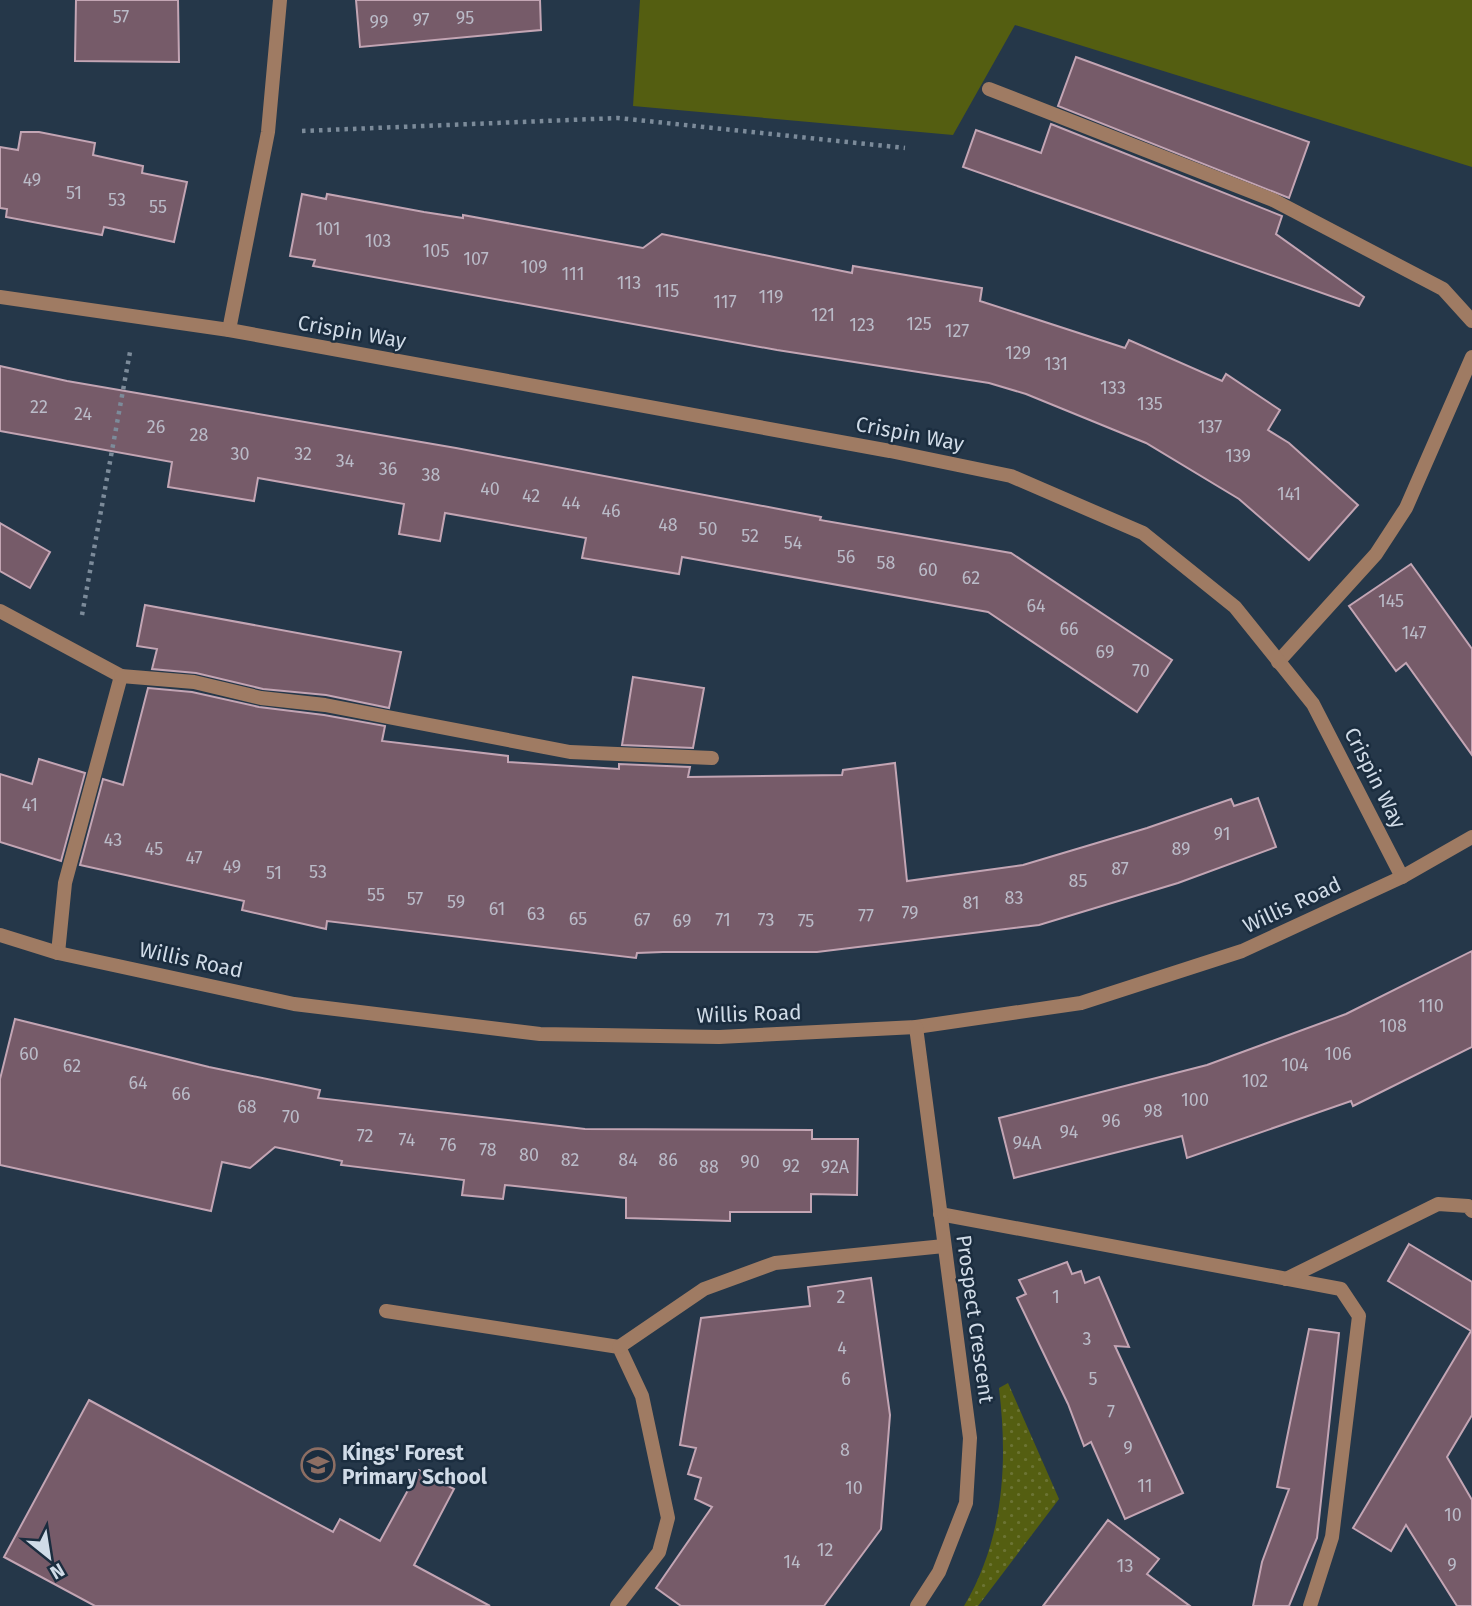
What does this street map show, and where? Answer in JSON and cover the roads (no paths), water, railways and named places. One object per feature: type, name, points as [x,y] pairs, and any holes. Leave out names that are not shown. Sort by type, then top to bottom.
[{"type":"street","points":[[229,330],[268,132],[280,0]]},
{"type":"street","points":[[989,89],[1273,200],[1443,289],[1472,321]]},
{"type":"street","name":"Crispin Way","points":[[0,297],[229,330],[890,451],[1011,476],[1143,533],[1235,607],[1313,705],[1402,877]]},
{"type":"street","points":[[1278,662],[1376,554],[1406,508],[1472,357]]},
{"type":"street","points":[[0,611],[121,676],[194,682],[261,698],[325,705],[570,752],[712,758]]},
{"type":"street","points":[[58,953],[65,883],[121,676]]},
{"type":"street","name":"Willis Road","points":[[0,935],[58,953],[294,1004],[540,1034],[719,1037],[916,1027],[1082,1003],[1242,951],[1402,877],[1472,837]]},
{"type":"street","name":"Prospect Crescent","points":[[916,1027],[970,1438],[966,1503],[939,1572],[917,1606]]},
{"type":"street","points":[[1286,1279],[1438,1204],[1468,1206],[1472,1211]]},
{"type":"street","points":[[940,1214],[1341,1290],[1359,1316],[1332,1537],[1311,1606]]},
{"type":"street","points":[[386,1311],[619,1346],[704,1289],[775,1263],[944,1247]]},
{"type":"street","points":[[617,1606],[659,1552],[667,1518],[642,1396],[619,1346]]},
{"type":"place","name":"Kings' Forest Primary School","points":[[318,1465]]}]
